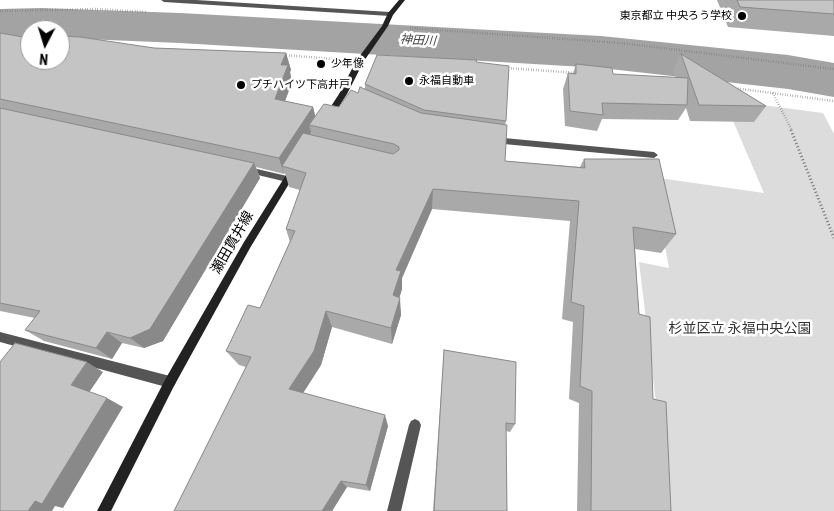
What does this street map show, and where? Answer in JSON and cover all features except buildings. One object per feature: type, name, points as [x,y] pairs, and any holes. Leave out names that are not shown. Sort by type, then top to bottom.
[{"type":"main road","points":[[322,125],[347,96],[362,57],[383,28],[390,14],[402,0]]},
{"type":"main road","name":"瀬田貫井線","points":[[104,511],[170,382],[247,245],[301,156]]},
{"type":"street","points":[[164,0],[390,14]]},
{"type":"street","points":[[486,139],[654,155]]},
{"type":"street","points":[[233,167],[287,179]]},
{"type":"street","points":[[0,337],[170,382]]},
{"type":"street","points":[[394,511],[414,425]]},
{"type":"path","points":[[383,28],[621,43],[834,69]]},
{"type":"path","points":[[276,55],[362,57]]},
{"type":"path","points":[[499,68],[587,74]]},
{"type":"path","points":[[724,86],[834,101]]},
{"type":"path","points":[[773,93],[787,120],[834,238]]},
{"type":"green space","name":"杉並区立 永福中央公園","points":[[724,100],[823,113],[834,134],[834,511],[669,511],[639,262],[669,268],[652,177],[764,193]]},
{"type":"waterway","name":"神田川","points":[[0,24],[41,23],[180,28],[601,52],[788,72],[834,80]]},
{"type":"place","name":"東京都立 中央ろう学校","points":[[742,16]]},
{"type":"place","name":"少年像","points":[[321,64]]},
{"type":"place","name":"永福自動車","points":[[409,81]]},
{"type":"place","name":"プチハイツ下高井戸","points":[[241,85]]}]
